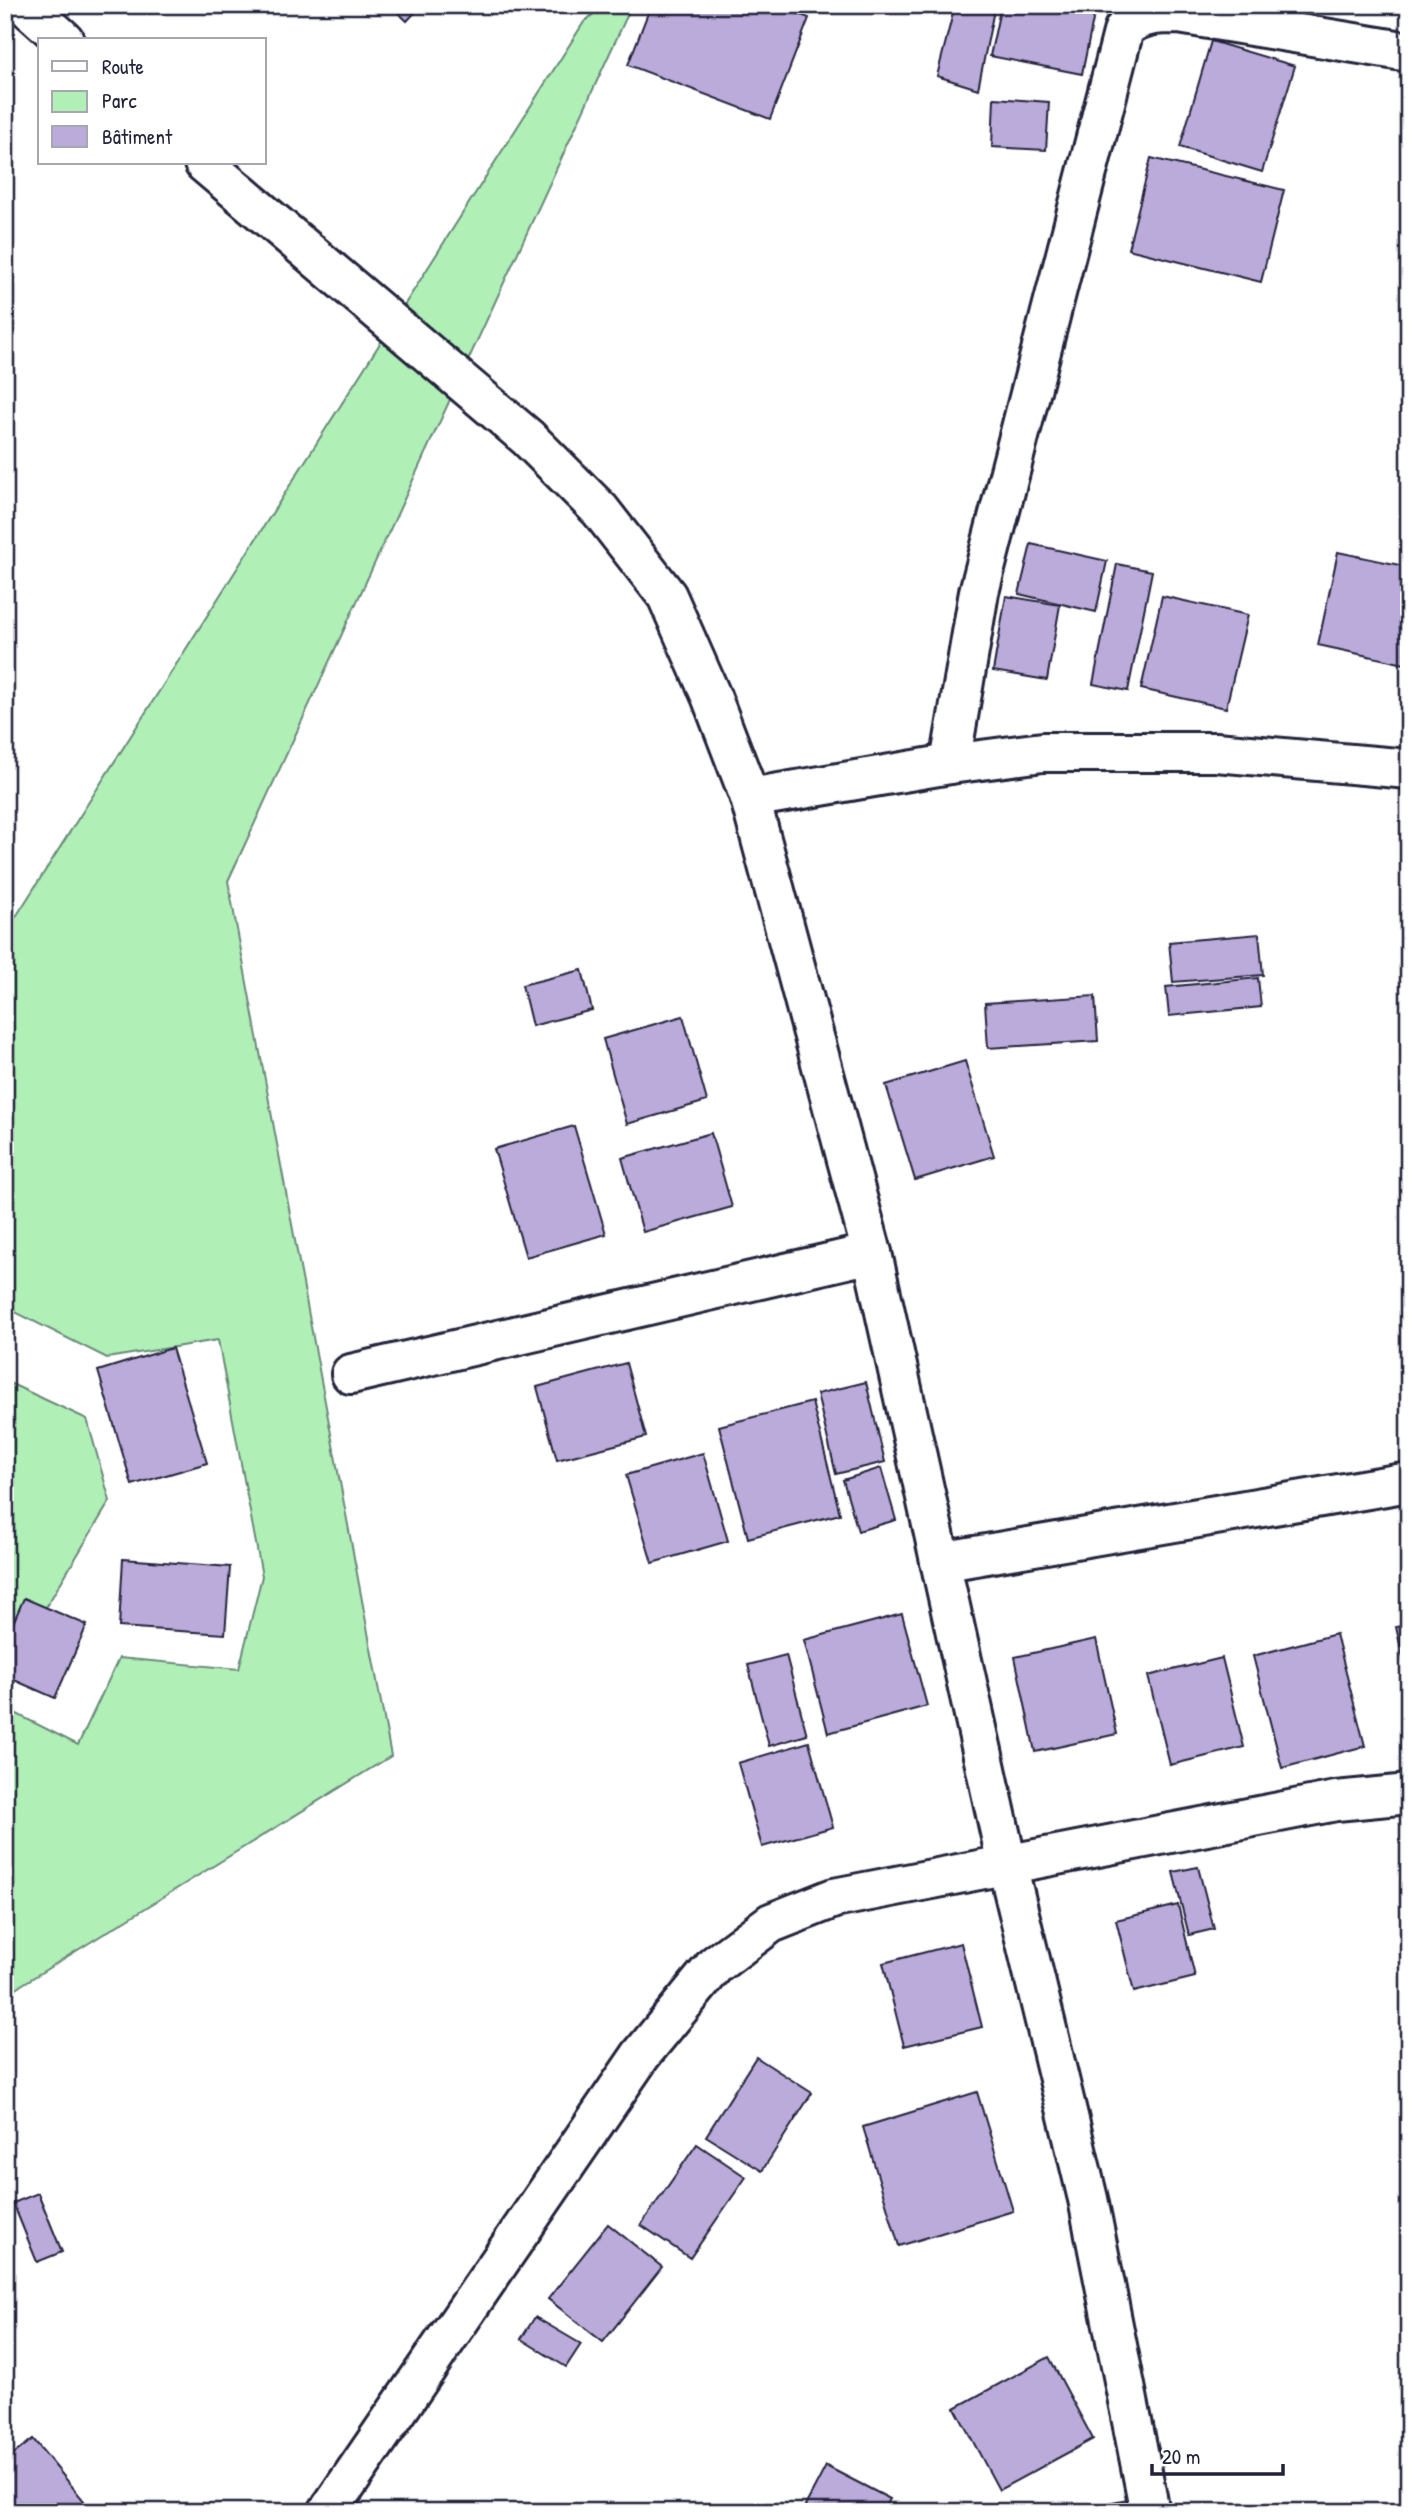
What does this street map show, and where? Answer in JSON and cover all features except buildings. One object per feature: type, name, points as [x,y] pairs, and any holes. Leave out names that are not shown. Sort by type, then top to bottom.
[{"type":"street","points":[[25,5],[62,38]]},
{"type":"street","points":[[950,764],[979,592],[1124,29],[1134,20],[1152,15],[1179,14],[1409,52]]},
{"type":"street","points":[[205,164],[528,438],[600,510],[667,596],[710,696],[750,798],[872,1253],[1007,1864],[1088,2199],[1150,2512]]},
{"type":"street","points":[[750,798],[950,764],[1043,752],[1216,752],[1409,769]]},
{"type":"street","points":[[351,1374],[872,1253]]},
{"type":"street","points":[[940,1562],[1409,1482]]},
{"type":"street","points":[[328,2512],[641,2055],[715,1965],[771,1923],[834,1898],[1336,1801],[1409,1794]]},
{"type":"green space","points":[[604,5],[632,5],[228,881],[391,1756],[5,1995],[5,1708],[78,1745],[119,1658],[239,1669],[262,1576],[218,1340],[107,1358],[5,1307],[5,934],[584,22]]},
{"type":"green space","points":[[5,1381],[87,1419],[110,1501],[5,1675]]}]
